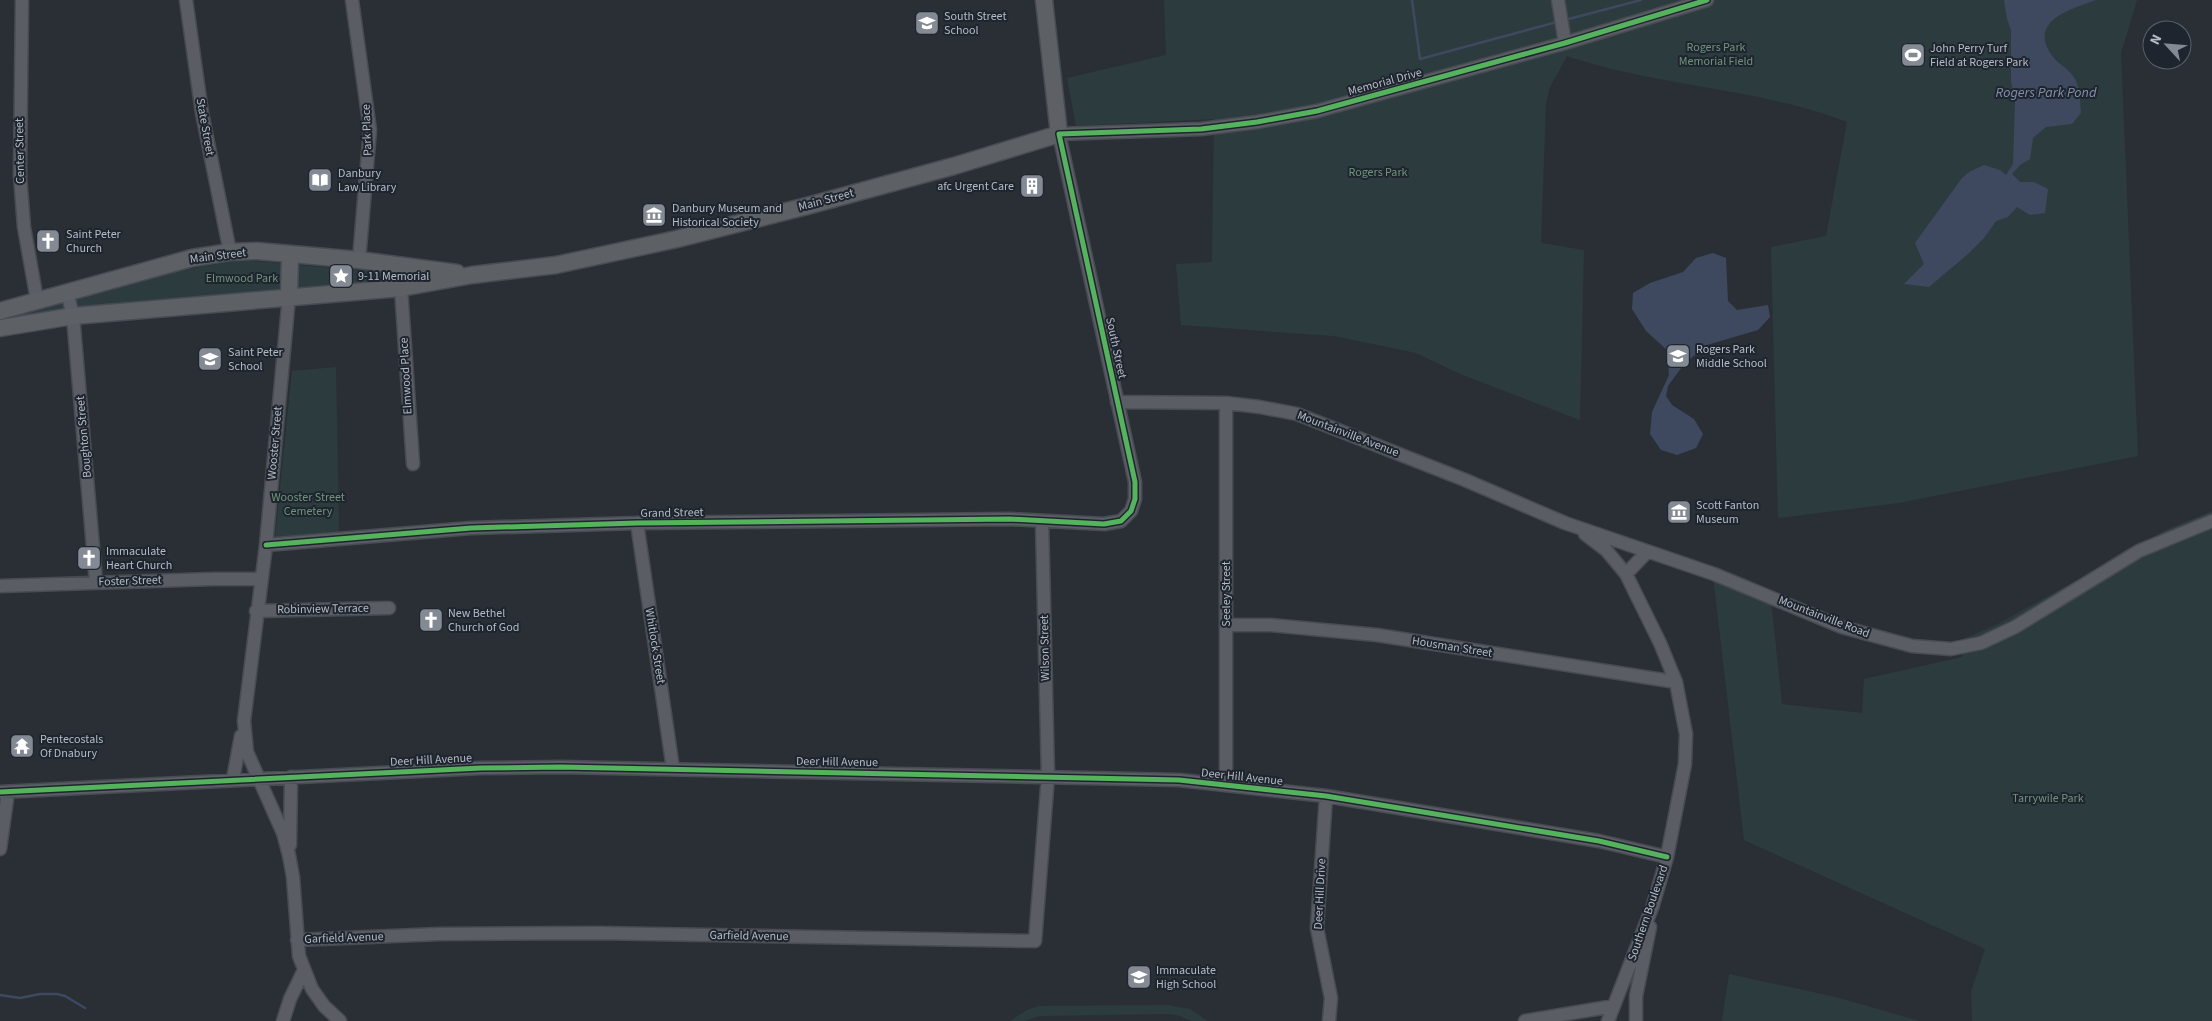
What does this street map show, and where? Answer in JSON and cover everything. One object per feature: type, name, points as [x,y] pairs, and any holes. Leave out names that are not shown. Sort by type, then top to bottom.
[{"type":"main road","name":"South Street","points":[[1044,0],[1059,134]]},
{"type":"main road","name":"Main Street","points":[[0,328],[74,316],[289,296],[401,288],[472,275],[556,265],[677,239],[954,166],[1059,134]]},
{"type":"main road","name":"Main Street","points":[[0,311],[192,258],[230,252],[290,254],[359,260],[472,275]]},
{"type":"main road","name":"Wooster Street","points":[[289,296],[290,254]]},
{"type":"street","name":"Center Street","points":[[22,0],[20,176],[24,227],[37,300]]},
{"type":"street","name":"State Street","points":[[186,0],[202,113],[230,252]]},
{"type":"street","name":"Park Place","points":[[352,0],[370,130],[359,260]]},
{"type":"street","points":[[1558,0],[1565,42]]},
{"type":"street","name":"Memorial Drive","points":[[1059,134],[1201,129],[1257,122],[1317,111],[1565,42],[1707,0]]},
{"type":"street","name":"South Street","points":[[1059,134],[1135,482],[1135,499],[1131,511],[1121,521],[1104,524],[1079,523]]},
{"type":"street","name":"Elmwood Place","points":[[401,288],[413,464]]},
{"type":"street","name":"Boughton Street","points":[[68,292],[74,316],[96,582]]},
{"type":"street","name":"Wooster Street","points":[[233,779],[244,721],[256,611],[266,545],[289,296]]},
{"type":"street","name":"Mountainville Avenue","points":[[1118,402],[1226,403],[1260,406],[1297,414],[1465,480],[1565,523]]},
{"type":"street","name":"Seeley Street","points":[[1226,403],[1226,784]]},
{"type":"street","name":"Grand Street","points":[[266,545],[471,528],[637,523],[1010,519],[1079,523]]},
{"type":"street","name":"Wilson Street","points":[[1042,521],[1048,776]]},
{"type":"street","name":"Mountainville Road","points":[[1565,523],[1714,574],[1842,627],[1912,646],[1951,649],[1981,643],[2015,627],[2139,551],[2212,521]]},
{"type":"street","name":"Whitlock Street","points":[[637,523],[673,769]]},
{"type":"street","name":"Southern Boulevard","points":[[1565,523],[1606,550],[1626,574],[1660,643],[1676,682],[1686,734],[1685,764],[1667,857],[1653,905],[1608,1021]]},
{"type":"street","points":[[1626,574],[1647,552]]},
{"type":"street","name":"Foster Street","points":[[0,586],[213,578],[261,579]]},
{"type":"street","name":"Robinview Terrace","points":[[256,611],[389,608]]},
{"type":"street","name":"Housman Street","points":[[1226,625],[1270,625],[1377,635],[1676,682]]},
{"type":"street","name":"Wooster Street","points":[[244,721],[247,752],[283,833],[289,855]]},
{"type":"street","name":"Deer Hill Avenue","points":[[4,792],[481,768],[673,769],[1177,780],[1326,796],[1599,841],[1667,857]]},
{"type":"street","name":"Garfield Avenue","points":[[297,940],[440,934],[596,933],[1035,941],[1048,776]]},
{"type":"street","points":[[291,777],[289,855],[293,877],[299,956],[312,989],[340,1021]]},
{"type":"street","points":[[0,849],[4,792]]},
{"type":"street","name":"Deer Hill Drive","points":[[1326,796],[1317,928],[1331,998],[1329,1021]]},
{"type":"street","points":[[1636,1021],[1636,996],[1648,942],[1653,905]]},
{"type":"street","points":[[284,1021],[290,999],[304,970]]},
{"type":"street","points":[[1525,1021],[1614,1006]]},
{"type":"green space","name":"Rogers Park","points":[[1164,0],[2137,0],[2121,53],[2138,456],[1898,503],[1778,518],[1771,247],[1826,236],[1847,122],[1813,110],[1778,101],[1636,74],[1567,56],[1550,87],[1546,103],[1541,243],[1584,250],[1580,420],[1458,373],[1416,353],[1334,336],[1181,325],[1176,264],[1212,262],[1214,119],[1076,126],[1067,78],[1166,55]]},
{"type":"green space","name":"Elmwood Park","points":[[243,260],[422,276],[422,281],[0,322],[0,319],[29,309],[90,291],[151,277]]},
{"type":"green space","name":"Wooster Street Cemetery","points":[[336,367],[339,534],[275,537],[292,371]]},
{"type":"green space","name":"Tarrywile Park","points":[[2212,511],[2212,1021],[1972,1021],[1971,992],[1985,949],[1744,840],[1713,576],[1771,600],[1782,704],[1862,713],[1864,679],[1962,657],[1963,639],[1996,625],[2168,529]]},
{"type":"green space","points":[[1729,974],[1836,997],[1919,1021],[1722,1021]]},
{"type":"green space","points":[[1168,1005],[1190,1009],[1208,1021],[1192,1021],[1177,1015],[1167,1014],[1039,1016],[1025,1021],[1010,1021],[1027,1010],[1038,1006]]},
{"type":"water","name":"Rogers Park Pond","points":[[2004,0],[2096,0],[2064,12],[2055,18],[2048,26],[2045,34],[2046,45],[2053,57],[2070,72],[2077,83],[2081,113],[2072,124],[2046,127],[2033,138],[2030,159],[2020,165],[2012,174],[2020,182],[2034,182],[2048,189],[2045,213],[2030,215],[2017,207],[2008,217],[1996,221],[1984,238],[1968,254],[1929,287],[1904,284],[1924,264],[1915,243],[1962,178],[1969,172],[1984,165],[2000,170],[2006,175],[2013,164],[2015,101],[2011,81],[2011,30]]},
{"type":"water","points":[[1713,253],[1726,258],[1728,301],[1737,310],[1768,305],[1770,317],[1758,330],[1707,345],[1684,364],[1668,386],[1666,396],[1672,405],[1694,419],[1703,434],[1696,448],[1677,455],[1661,450],[1650,434],[1652,412],[1669,375],[1667,350],[1646,331],[1632,309],[1633,293],[1650,283],[1683,272],[1696,258]]},
{"type":"waterway","points":[[1412,0],[1420,59],[1557,22]]},
{"type":"waterway","points":[[1565,20],[1641,0]]},
{"type":"waterway","points":[[0,995],[20,998],[40,994],[57,994],[65,996],[85,1008]]},
{"type":"cycle path","points":[[266,545],[471,528],[637,523],[1010,519],[1104,524],[1121,521],[1131,511],[1135,499],[1135,482],[1059,134],[1201,129],[1257,122],[1317,111],[1565,43],[1707,0]]},
{"type":"cycle path","points":[[0,792],[481,768],[561,767],[1179,780],[1326,796],[1599,841],[1667,857]]},
{"type":"place","name":"South Street School","points":[[927,23]]},
{"type":"place","name":"John Perry Turf Field at Rogers Park","points":[[1913,55]]},
{"type":"place","name":"Danbury Law Library","points":[[320,180]]},
{"type":"place","name":"afc Urgent Care","points":[[1032,186]]},
{"type":"place","name":"Danbury Museum and Historical Society","points":[[654,215]]},
{"type":"place","name":"Saint Peter Church","points":[[48,241]]},
{"type":"place","name":"9-11 Memorial","points":[[341,276]]},
{"type":"place","name":"Rogers Park Middle School","points":[[1678,356]]},
{"type":"place","name":"Saint Peter School","points":[[210,359]]},
{"type":"place","name":"Scott Fanton Museum","points":[[1679,512]]},
{"type":"place","name":"Immaculate Heart Church","points":[[89,558]]},
{"type":"place","name":"New Bethel Church of God","points":[[431,620]]},
{"type":"place","name":"Pentecostals Of Dnabury","points":[[22,746]]},
{"type":"place","name":"Immaculate High School","points":[[1139,977]]},
{"type":"park label","name":"Rogers Park Memorial Field","points":[[1716,54]]}]
